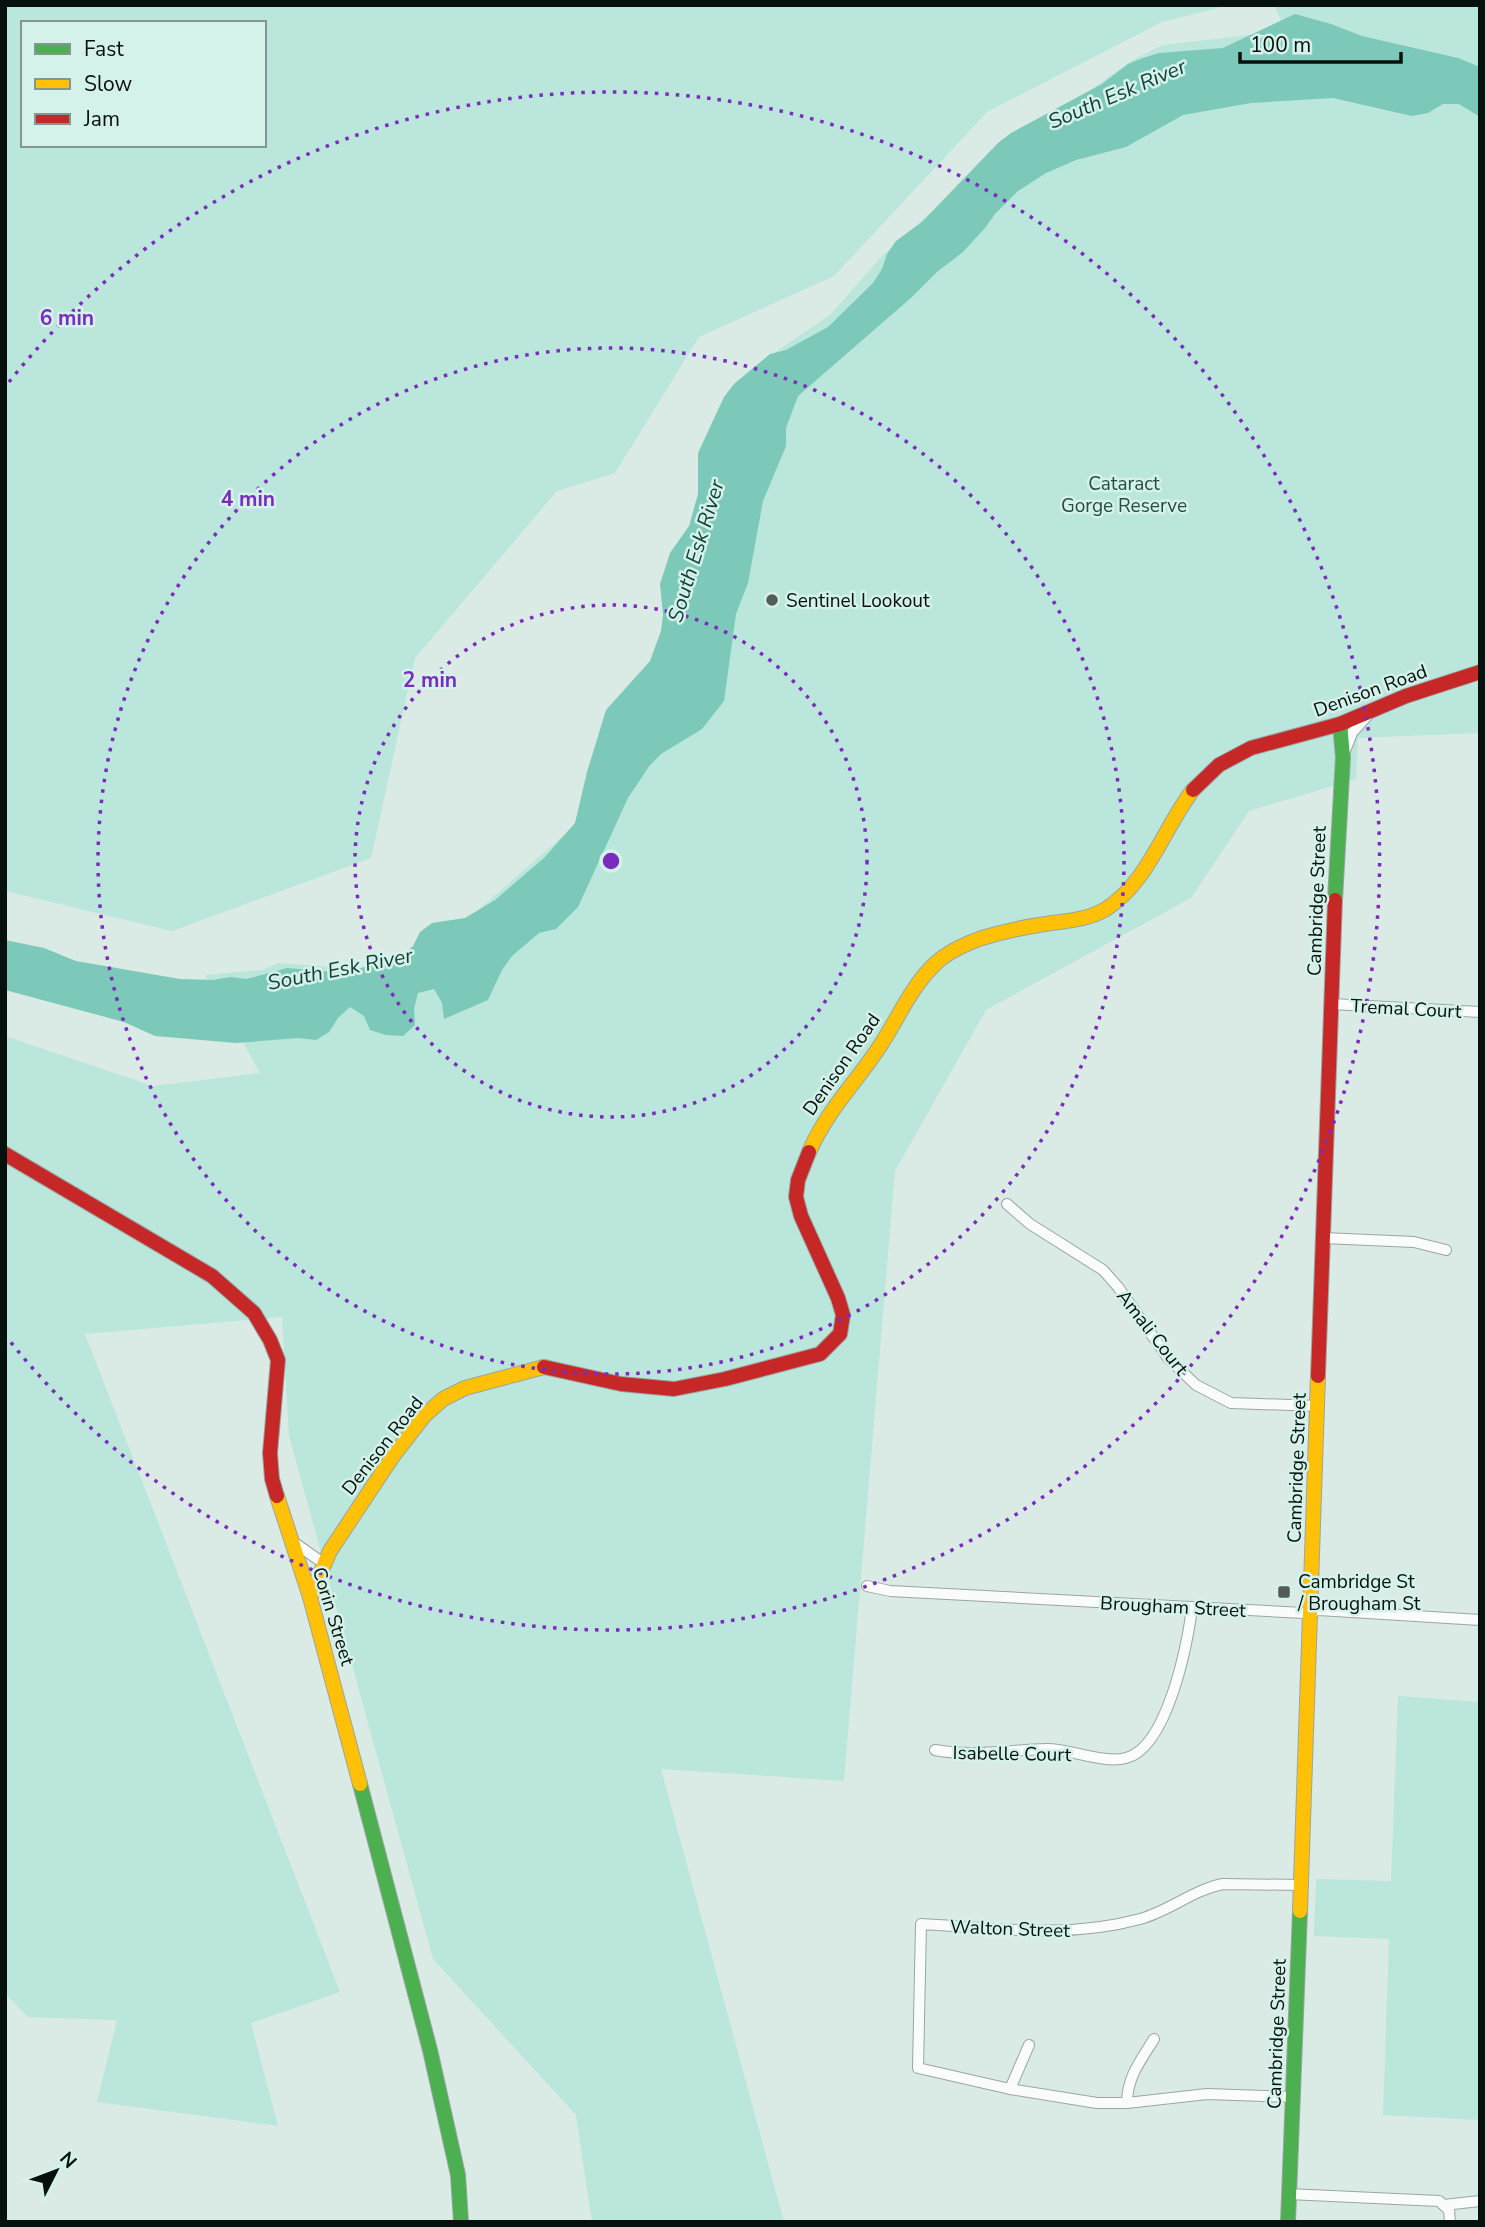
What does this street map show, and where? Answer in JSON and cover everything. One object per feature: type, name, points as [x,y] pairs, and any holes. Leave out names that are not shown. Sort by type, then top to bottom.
[{"type":"street","name":"Denison Road","points":[[310,1597],[323,1563],[393,1456],[425,1416],[443,1399],[465,1388],[542,1366],[621,1384],[674,1389],[725,1379],[820,1354],[831,1345],[842,1329],[842,1317],[800,1213],[795,1190],[797,1182],[820,1128],[880,1046],[921,978],[940,959],[961,946],[1014,930],[1081,920],[1107,908],[1136,883],[1185,801],[1202,780],[1217,766],[1248,748],[1340,724],[1405,697],[1480,672]]},
{"type":"street","name":"Cambridge Street","points":[[1343,757],[1352,733],[1372,710]]},
{"type":"street","name":"Cambridge Street","points":[[1288,2222],[1327,1083],[1337,836],[1343,757],[1340,724]]},
{"type":"street","name":"Tremal Court","points":[[1332,1004],[1480,1012]]},
{"type":"street","name":"Corin Street","points":[[5,1154],[212,1276],[254,1313],[270,1340],[278,1360],[270,1453],[272,1479],[310,1597],[430,2050],[457,2175],[461,2222]]},
{"type":"street","name":"Amali Court","points":[[1007,1205],[1030,1224],[1103,1270],[1168,1358],[1196,1385],[1231,1403],[1318,1406]]},
{"type":"street","points":[[1323,1238],[1414,1242],[1446,1250]]},
{"type":"street","points":[[291,1540],[323,1563]]},
{"type":"street","name":"Brougham Street","points":[[867,1586],[890,1591],[1304,1613],[1318,1609],[1480,1620]]},
{"type":"street","name":"Isabelle Court","points":[[935,1750],[974,1755],[1013,1750],[1055,1749],[1115,1759],[1135,1755],[1143,1750],[1153,1737],[1179,1676],[1189,1635],[1192,1607]]},
{"type":"street","name":"Walton Street","points":[[1010,2089],[918,2068],[921,1924],[1027,1932],[1089,1930],[1161,1912],[1212,1886],[1300,1885]]},
{"type":"street","points":[[1126,2103],[1127,2088],[1134,2071],[1154,2039]]},
{"type":"street","points":[[1029,2045],[1010,2089],[1077,2101],[1126,2103],[1207,2094],[1293,2096]]},
{"type":"street","points":[[1289,2194],[1431,2199],[1444,2204],[1449,2210],[1450,2222]]},
{"type":"street","points":[[1444,2204],[1480,2201]]},
{"type":"green space","points":[[5,5],[1230,5],[1162,22],[987,112],[834,276],[699,337],[615,473],[557,491],[415,658],[371,858],[172,931],[5,891]]},
{"type":"green space","name":"Cataract Gorge Reserve","points":[[1274,5],[1480,5],[1480,733],[1358,738],[1356,779],[1249,811],[1191,898],[986,1010],[895,1171],[844,1781],[661,1769],[784,2222],[592,2222],[576,2115],[433,1959],[289,1436],[282,1317],[85,1334],[340,1992],[251,2023],[278,2126],[97,2102],[117,2020],[28,2017],[5,1993],[5,1036],[153,1086],[260,1073],[205,975],[263,970],[278,963],[358,969],[413,951],[468,919],[649,761],[768,357],[830,315],[882,256],[1045,117],[1089,91],[1134,59],[1163,45],[1250,35],[1284,27]]},
{"type":"green space","points":[[1398,1696],[1480,1702],[1480,2120],[1383,2115],[1389,1939],[1314,1936],[1316,1879],[1391,1881]]},
{"type":"water","name":"South Esk River","points":[[1295,14],[1362,36],[1458,58],[1480,67],[1480,117],[1459,104],[1443,104],[1428,113],[1412,116],[1333,98],[1251,103],[1183,115],[1126,147],[1076,160],[1046,173],[1018,191],[963,252],[798,396],[786,428],[786,446],[763,501],[748,583],[736,614],[724,701],[702,729],[661,754],[650,765],[628,798],[578,907],[556,929],[539,933],[512,956],[488,1000],[444,1019],[442,1003],[434,989],[418,993],[414,1009],[415,1025],[403,1036],[370,1030],[364,1016],[350,1007],[338,1018],[329,1032],[316,1040],[298,1038],[236,1043],[155,1036],[124,1022],[5,990],[5,940],[44,948],[76,961],[180,979],[247,979],[287,968],[336,972],[401,957],[413,946],[420,932],[432,923],[465,918],[495,900],[544,858],[575,823],[606,710],[650,661],[661,631],[663,615],[660,584],[670,553],[689,526],[698,494],[698,453],[724,397],[734,384],[770,354],[786,350],[828,327],[873,283],[896,241],[922,222],[998,143],[1011,133],[1102,84],[1128,64],[1159,53],[1223,48]]},
{"type":"traffic: fast","points":[[1335,900],[1343,757],[1340,724]]},
{"type":"traffic: fast","points":[[360,1784],[430,2050],[458,2175],[461,2222]]},
{"type":"traffic: fast","points":[[1288,2222],[1300,1911]]},
{"type":"traffic: slow","points":[[809,1152],[833,1110],[880,1046],[912,992],[936,963],[958,948],[982,938],[1082,918],[1106,909],[1134,884],[1145,869],[1193,790]]},
{"type":"traffic: slow","points":[[310,1597],[330,1551],[393,1456],[424,1416],[443,1399],[465,1388],[544,1367]]},
{"type":"traffic: slow","points":[[1300,1911],[1318,1376]]},
{"type":"traffic: slow","points":[[277,1496],[310,1597],[360,1784]]},
{"type":"traffic: jam","points":[[1193,790],[1219,765],[1251,748],[1340,724],[1406,696],[1480,672]]},
{"type":"traffic: jam","points":[[1318,1376],[1335,900]]},
{"type":"traffic: jam","points":[[544,1367],[621,1384],[674,1389],[725,1379],[820,1354],[840,1334],[843,1315],[801,1216],[796,1197],[798,1180],[809,1152]]},
{"type":"traffic: jam","points":[[5,1154],[212,1276],[254,1313],[278,1360],[270,1453],[272,1479],[277,1496]]},
{"type":"place","name":"Sentinel Lookout","points":[[772,600]]},
{"type":"place","name":"Cambridge St / Brougham St","points":[[1284,1592]]}]
